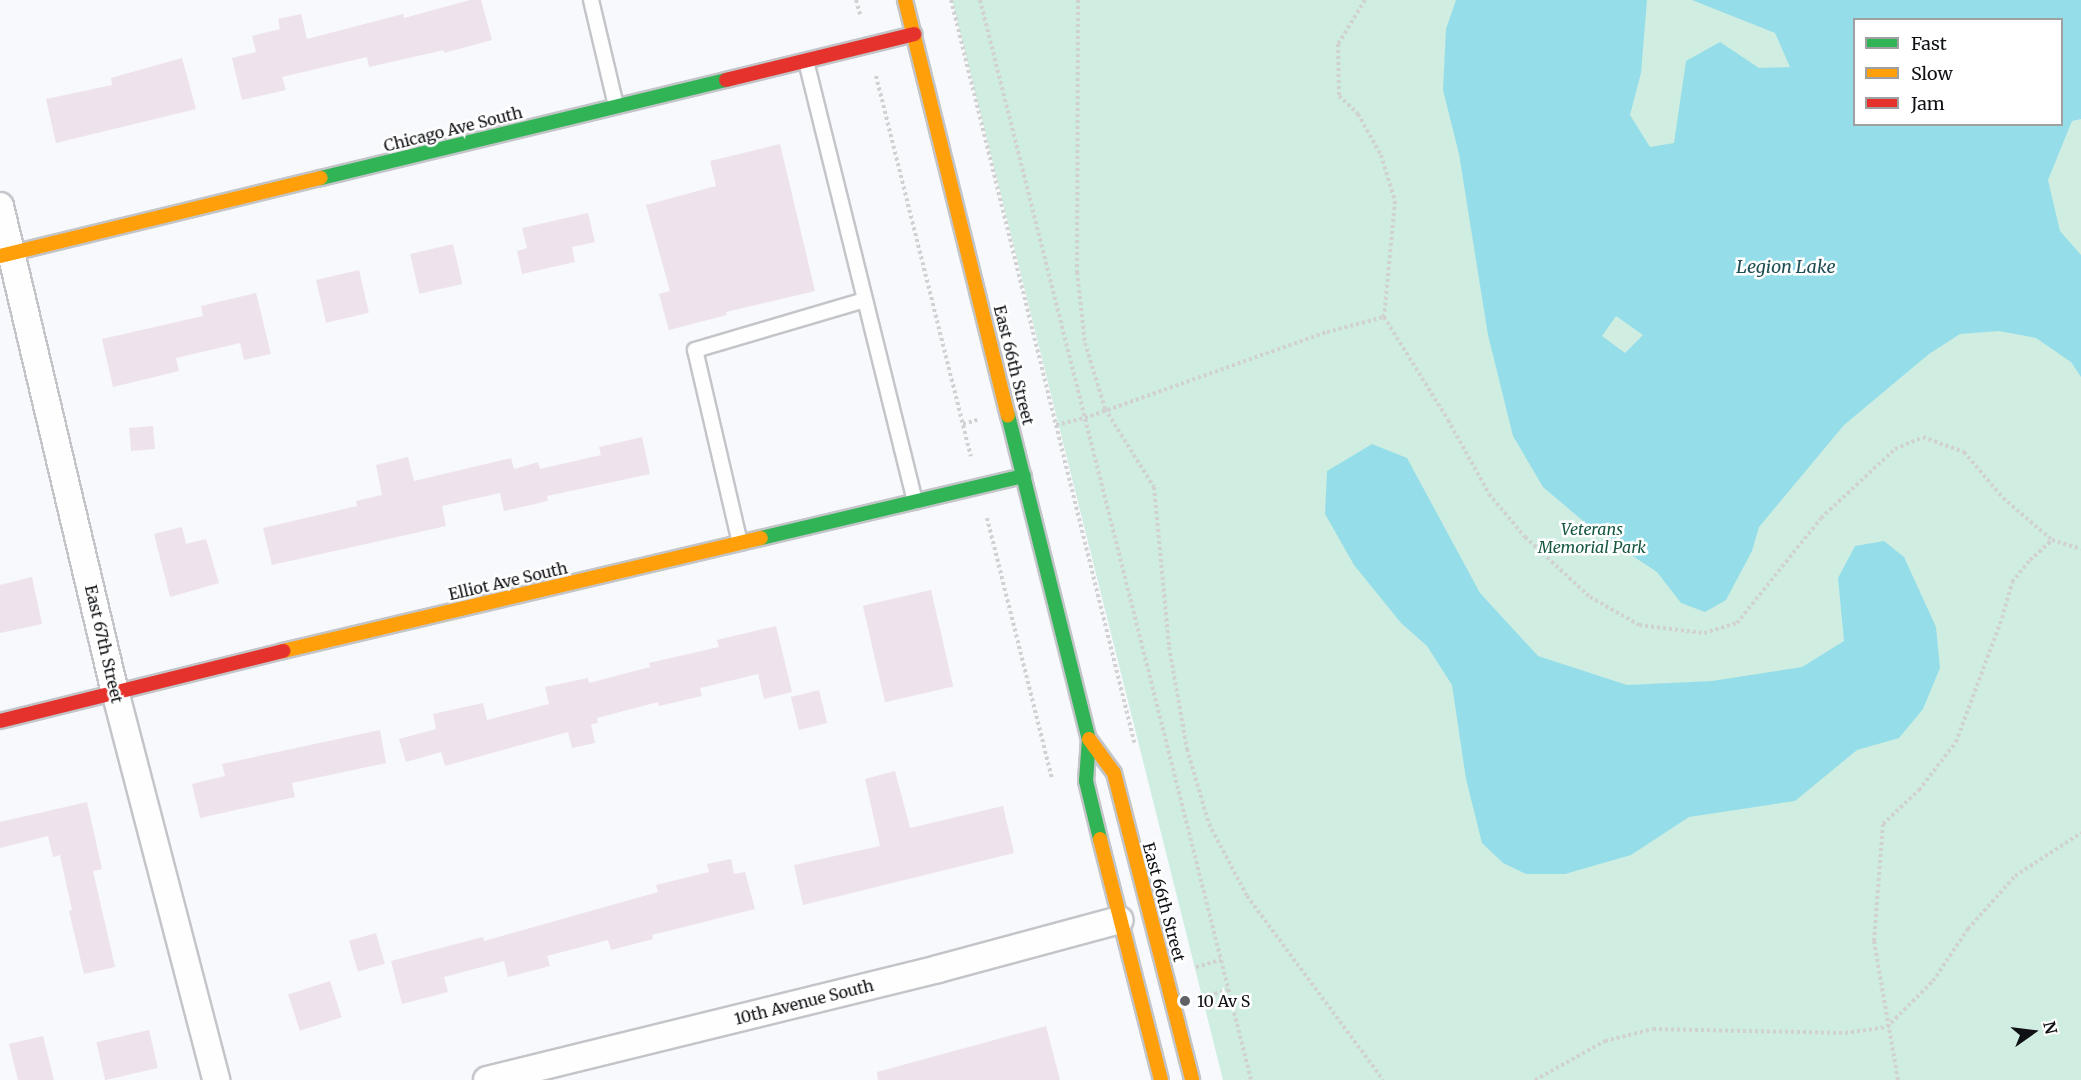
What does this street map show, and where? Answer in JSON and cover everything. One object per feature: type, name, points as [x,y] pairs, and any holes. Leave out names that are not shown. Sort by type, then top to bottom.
[{"type":"street","name":"East 66th Street","points":[[905,0],[1089,739],[1086,781],[1119,920],[1161,1080]]},
{"type":"street","name":"Chicago Ave South","points":[[6,254],[914,34]]},
{"type":"street","name":"East 67th Street","points":[[0,206],[6,254],[115,691],[216,1080]]},
{"type":"street","name":"Elliot Ave South","points":[[0,721],[115,691],[1024,476]]},
{"type":"street","name":"East 66th Street","points":[[1089,739],[1114,773],[1192,1080]]},
{"type":"street","name":"10th Avenue South","points":[[487,1080],[938,969],[1119,920]]},
{"type":"lane","points":[[591,0],[616,107]]},
{"type":"lane","points":[[806,61],[915,502]]},
{"type":"lane","points":[[740,543],[695,350],[865,300]]},
{"type":"path","points":[[856,0],[1053,784]]},
{"type":"path","points":[[951,0],[1136,746]]},
{"type":"path","points":[[981,0],[1251,1080]]},
{"type":"path","points":[[1078,0],[1077,272],[1085,343],[1105,409],[1154,487],[1169,647],[1187,749],[1209,824],[1246,896],[1383,1080]]},
{"type":"path","points":[[1365,0],[1338,44],[1339,96],[1358,114],[1381,155],[1395,201],[1384,318],[1448,420],[1489,494],[1525,537],[1590,597],[1639,625],[1704,633],[1737,623],[1821,518],[1895,449],[1923,437],[1964,452],[2004,498],[2052,540],[2081,549]]},
{"type":"path","points":[[1056,425],[1085,418],[1327,332],[1384,318]]},
{"type":"path","points":[[1899,1080],[1887,1027],[1874,941],[1883,824],[1919,790],[1956,742],[2002,618],[2012,582],[2030,560],[2052,540]]},
{"type":"path","points":[[1534,1080],[1605,1041],[1653,1029],[1845,1033],[1887,1027],[1933,981],[1968,929],[2015,876],[2081,833]]},
{"type":"path","points":[[1199,998],[1202,1008]]},
{"type":"green space","name":"Veterans Memorial Park","points":[[952,0],[2081,0],[2081,1080],[1223,1080]]},
{"type":"water","name":"Legion Lake","points":[[1456,0],[1647,0],[1641,73],[1630,115],[1650,147],[1674,143],[1686,61],[1720,42],[1759,68],[1790,67],[1775,33],[1692,0],[2081,0],[2081,119],[2072,121],[2048,180],[2060,231],[2081,255],[2081,377],[2071,362],[2036,338],[1999,331],[1960,334],[1929,354],[1844,425],[1759,527],[1752,551],[1726,600],[1705,612],[1681,603],[1657,572],[1596,532],[1543,487],[1513,436],[1488,335],[1459,154],[1443,90],[1446,29]],"holes":[[[1616,316],[1643,335],[1625,353],[1602,336]]]},
{"type":"water","points":[[1372,444],[1407,458],[1480,593],[1538,656],[1627,685],[1712,681],[1802,667],[1844,641],[1838,578],[1855,546],[1884,541],[1904,557],[1936,627],[1940,668],[1923,709],[1899,738],[1857,750],[1795,801],[1689,817],[1631,855],[1565,874],[1526,874],[1503,863],[1482,843],[1466,779],[1452,685],[1427,646],[1401,623],[1354,565],[1325,514],[1327,471]]},
{"type":"building","points":[[470,0],[481,0],[492,40],[444,53],[444,50],[369,67],[367,57],[282,77],[286,90],[242,100],[232,58],[256,52],[252,36],[280,29],[278,19],[301,14],[307,39],[403,14],[404,18]]},
{"type":"building","points":[[182,58],[196,109],[56,143],[46,99],[112,85],[111,78]]},
{"type":"building","points":[[780,144],[815,291],[726,312],[727,315],[669,330],[659,294],[670,291],[646,205],[716,186],[710,161]]},
{"type":"building","points":[[588,213],[595,242],[572,247],[575,262],[522,274],[517,251],[527,248],[522,228]]},
{"type":"building","points":[[453,244],[462,284],[419,294],[410,254]]},
{"type":"building","points":[[359,270],[369,313],[326,323],[316,280]]},
{"type":"building","points":[[256,293],[271,354],[244,360],[240,343],[176,358],[179,371],[113,387],[102,339],[203,316],[201,306]]},
{"type":"building","points":[[153,426],[155,449],[131,451],[129,428]]},
{"type":"building","points":[[642,437],[650,474],[547,496],[548,501],[504,511],[500,493],[442,506],[446,526],[272,565],[263,528],[357,506],[356,501],[382,495],[376,465],[408,457],[414,481],[511,458],[514,469],[538,462],[540,469],[601,455],[599,447]]},
{"type":"building","points":[[182,527],[186,544],[206,539],[219,583],[170,597],[154,534]]},
{"type":"building","points":[[32,577],[42,624],[0,633],[0,585]]},
{"type":"building","points":[[931,590],[953,686],[885,702],[863,606]]},
{"type":"building","points":[[776,626],[792,692],[764,699],[758,674],[700,688],[702,696],[659,706],[658,702],[597,718],[598,723],[591,724],[595,743],[572,748],[568,732],[445,766],[441,752],[406,762],[399,739],[436,729],[433,714],[483,703],[487,720],[549,704],[545,687],[588,678],[589,683],[650,667],[649,663],[719,647],[717,640]]},
{"type":"building","points":[[819,690],[827,723],[799,730],[791,697]]},
{"type":"building","points":[[380,730],[386,763],[292,783],[295,797],[200,818],[192,784],[225,776],[222,764]]},
{"type":"building","points":[[895,771],[910,828],[1003,806],[1014,853],[803,905],[794,865],[880,846],[865,779]]},
{"type":"building","points":[[87,802],[102,869],[93,871],[115,967],[84,974],[69,911],[72,910],[60,855],[53,857],[48,836],[0,848],[0,822]]},
{"type":"building","points":[[731,859],[734,874],[745,872],[755,909],[652,935],[653,939],[611,950],[608,940],[547,956],[550,966],[508,977],[504,961],[444,977],[448,992],[402,1004],[391,961],[483,937],[484,941],[658,892],[656,885],[709,872],[707,864]]},
{"type":"building","points":[[376,933],[385,964],[358,971],[349,941]]},
{"type":"building","points":[[330,981],[342,1017],[300,1031],[288,995]]},
{"type":"building","points":[[1046,1026],[1060,1080],[878,1080],[877,1072]]},
{"type":"building","points":[[149,1030],[158,1068],[105,1080],[96,1042]]},
{"type":"building","points":[[43,1036],[54,1080],[18,1080],[9,1044]]},
{"type":"traffic: fast","points":[[321,178],[726,80]]},
{"type":"traffic: fast","points":[[1008,415],[1089,739],[1086,781],[1100,839]]},
{"type":"traffic: fast","points":[[761,538],[1024,476]]},
{"type":"traffic: slow","points":[[905,0],[1008,415]]},
{"type":"traffic: slow","points":[[0,256],[321,178]]},
{"type":"traffic: slow","points":[[283,651],[761,538]]},
{"type":"traffic: slow","points":[[1089,739],[1114,773],[1192,1080]]},
{"type":"traffic: slow","points":[[1100,839],[1161,1080]]},
{"type":"traffic: jam","points":[[726,80],[914,34]]},
{"type":"traffic: jam","points":[[0,721],[283,651]]},
{"type":"place","name":"10 Av S","points":[[1185,1001]]}]
